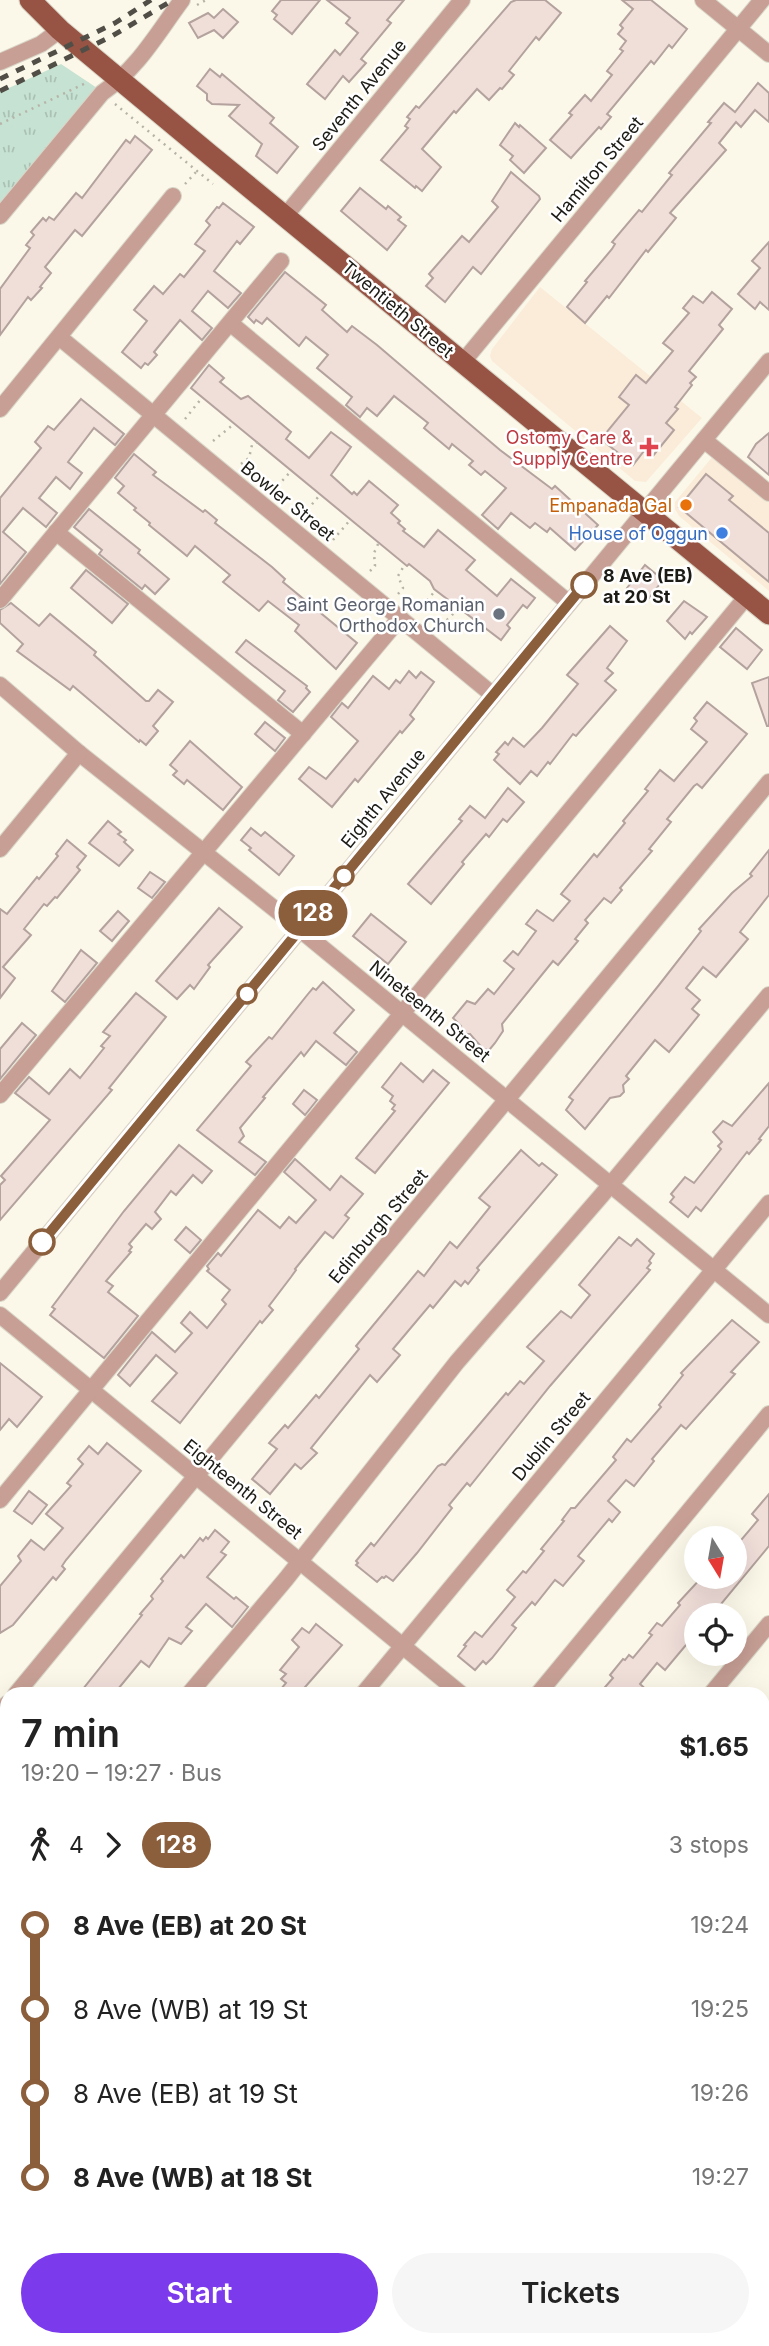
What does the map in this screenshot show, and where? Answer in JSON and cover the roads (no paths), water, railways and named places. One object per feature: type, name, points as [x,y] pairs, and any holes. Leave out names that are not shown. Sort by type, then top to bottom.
[{"type":"main road","name":"Twentieth Street","points":[[30,0],[60,30],[769,614]]},
{"type":"street","points":[[0,216],[102,93],[121,80],[148,50],[182,0]]},
{"type":"street","name":"Seventh Avenue","points":[[286,215],[462,0]]},
{"type":"street","points":[[703,0],[769,54]]},
{"type":"street","name":"Hamilton Street","points":[[462,363],[762,0]]},
{"type":"street","points":[[0,62],[41,44],[60,30]]},
{"type":"street","points":[[0,410],[173,196]]},
{"type":"street","points":[[0,600],[281,261]]},
{"type":"street","points":[[230,323],[569,603]]},
{"type":"street","name":"Bowler Street","points":[[59,337],[407,617],[493,695]]},
{"type":"street","name":"Eighth Avenue","points":[[0,1293],[769,361]]},
{"type":"street","points":[[704,440],[769,493]]},
{"type":"street","points":[[56,532],[303,734]]},
{"type":"street","points":[[0,1500],[747,596]]},
{"type":"street","points":[[0,1095],[303,734],[407,617]]},
{"type":"street","name":"Nineteenth Street","points":[[0,685],[79,753],[300,929],[769,1315]]},
{"type":"street","points":[[0,849],[79,753]]},
{"type":"street","name":"Edinburgh Street","points":[[22,1687],[769,782]]},
{"type":"street","points":[[195,1687],[457,1362],[769,995]]},
{"type":"street","name":"Dublin Street","points":[[369,1687],[769,1203]]},
{"type":"street","name":"Eighteenth Street","points":[[0,1315],[453,1687]]},
{"type":"street","points":[[544,1687],[769,1414]]},
{"type":"street","points":[[717,1687],[769,1624]]},
{"type":"railway","points":[[0,79],[115,23],[151,0]]},
{"type":"railway","points":[[0,91],[112,36],[173,0]]},
{"type":"place","name":"Ostomy Care & Supply Centre","points":[[649,447]]},
{"type":"place","name":"Empanada Gal","points":[[686,505]]},
{"type":"place","name":"House of Oggun","points":[[722,533]]},
{"type":"place","name":"8 Ave (EB) at 20 St","points":[[584,585]]},
{"type":"place","name":"Saint George Romanian Orthodox Church","points":[[499,614]]}]
